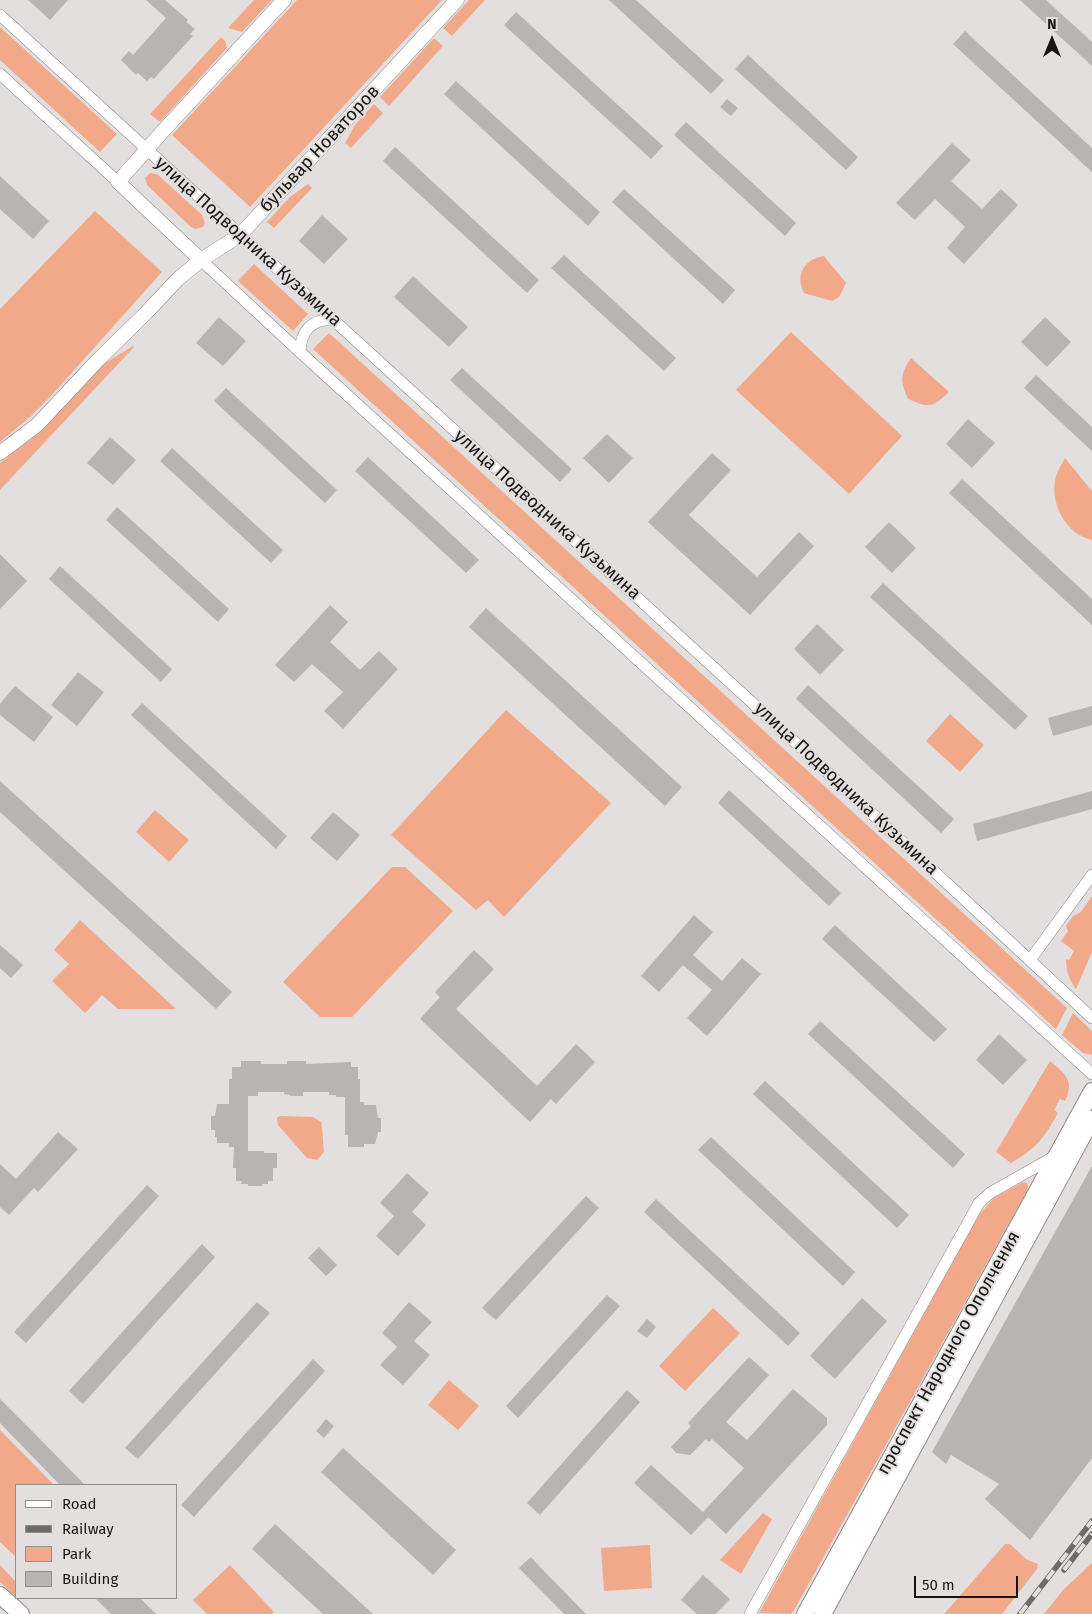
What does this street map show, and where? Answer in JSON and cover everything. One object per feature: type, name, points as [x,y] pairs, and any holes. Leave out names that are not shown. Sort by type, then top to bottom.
[{"type":"main road","name":"проспект Народного Ополчения","points":[[805,1614],[1092,1091]]},
{"type":"main road","name":"проспект Народного Ополчения","points":[[823,1614],[1092,1120]]},
{"type":"main road","points":[[0,1595],[21,1614]]},
{"type":"street","points":[[118,182],[284,0]]},
{"type":"street","name":"бульвар Новаторов","points":[[0,453],[37,425],[178,279],[201,260],[240,235],[457,0]]},
{"type":"street","name":"улица Подводника Кузьмина","points":[[0,15],[745,696],[1092,1018]]},
{"type":"street","points":[[0,74],[300,352],[1092,1074]]},
{"type":"street","points":[[300,352],[300,341],[304,332],[312,324],[322,320],[333,320]]},
{"type":"street","points":[[1030,960],[1092,875]]},
{"type":"street","points":[[750,1614],[979,1203],[990,1193],[1058,1154]]},
{"type":"green space","points":[[254,0],[272,0],[242,32],[228,28]]},
{"type":"green space","points":[[297,0],[442,0],[250,207],[172,135]]},
{"type":"green space","points":[[469,0],[485,0],[452,36],[443,28]]},
{"type":"green space","points":[[0,27],[117,134],[100,152],[0,60]]},
{"type":"green space","points":[[221,37],[225,41],[227,48],[160,122],[150,114]]},
{"type":"green space","points":[[434,38],[443,46],[389,106],[380,97]]},
{"type":"green space","points":[[374,104],[383,113],[351,148],[345,143],[355,125]]},
{"type":"green space","points":[[150,173],[157,174],[202,215],[205,223],[203,227],[195,229],[191,227],[147,185],[145,178]]},
{"type":"green space","points":[[308,184],[312,188],[274,228],[267,222],[290,197]]},
{"type":"green space","points":[[95,211],[162,272],[50,397],[0,442],[0,309]]},
{"type":"green space","points":[[824,256],[846,283],[839,297],[832,301],[804,293],[801,286],[803,269],[811,261]]},
{"type":"green space","points":[[254,264],[308,314],[293,331],[238,281]]},
{"type":"green space","points":[[791,332],[902,436],[849,494],[736,390]]},
{"type":"green space","points":[[329,333],[1067,1008],[1056,1029],[313,349]]},
{"type":"green space","points":[[133,346],[0,490],[0,463],[41,431],[102,365]]},
{"type":"green space","points":[[911,358],[949,392],[934,404],[926,405],[908,399],[902,378]]},
{"type":"green space","points":[[1065,458],[1092,491],[1092,540],[1082,537],[1074,531],[1061,516],[1057,506],[1054,486],[1056,476]]},
{"type":"green space","points":[[506,710],[611,803],[504,917],[488,900],[476,910],[391,835]]},
{"type":"green space","points":[[950,714],[984,745],[960,772],[926,741]]},
{"type":"green space","points":[[155,810],[189,840],[169,862],[136,832]]},
{"type":"green space","points":[[392,867],[405,867],[453,911],[352,1017],[320,1017],[283,982]]},
{"type":"green space","points":[[1092,896],[1092,952],[1076,989],[1068,975],[1066,963],[1066,959],[1069,960],[1074,951],[1061,941],[1068,931],[1066,926],[1073,916],[1081,912]]},
{"type":"green space","points":[[80,920],[176,1009],[118,1009],[102,995],[85,1013],[52,981],[69,964],[54,950]]},
{"type":"green space","points":[[1073,1013],[1092,1031],[1092,1055],[1083,1053],[1062,1035]]},
{"type":"green space","points":[[1050,1061],[1067,1078],[1069,1083],[1068,1094],[1065,1101],[1060,1099],[1054,1110],[1058,1113],[1039,1142],[1011,1163],[996,1152]]},
{"type":"green space","points":[[280,1116],[313,1117],[321,1122],[324,1152],[317,1160],[307,1158],[278,1125],[277,1118]]},
{"type":"green space","points":[[1023,1182],[1027,1183],[1027,1191],[793,1612],[790,1614],[759,1613],[978,1216],[994,1198]]},
{"type":"green space","points":[[713,1308],[740,1333],[685,1391],[659,1366]]},
{"type":"green space","points":[[449,1380],[479,1406],[458,1430],[428,1405]]},
{"type":"green space","points":[[0,1430],[53,1484],[15,1484],[15,1556],[0,1542]]},
{"type":"green space","points":[[763,1513],[772,1519],[741,1574],[720,1560]]},
{"type":"green space","points":[[1005,1544],[1010,1544],[1026,1559],[1038,1564],[1037,1569],[1002,1614],[944,1614]]},
{"type":"green space","points":[[650,1545],[652,1588],[604,1591],[601,1548]]},
{"type":"green space","points":[[1092,1563],[1092,1614],[1044,1614],[1064,1589]]},
{"type":"green space","points":[[0,1565],[15,1581],[15,1596],[0,1582]]},
{"type":"green space","points":[[230,1565],[274,1612],[272,1614],[207,1614],[193,1600]]},
{"type":"building","points":[[28,0],[68,0],[50,20]]},
{"type":"building","points":[[146,0],[165,0],[188,20],[186,22],[195,29],[190,34],[193,36],[154,79],[151,77],[147,81],[138,73],[136,75],[121,60],[129,51],[133,55],[166,18]]},
{"type":"building","points":[[609,0],[636,0],[724,80],[711,94]]},
{"type":"building","points":[[1020,0],[1046,0],[1092,42],[1092,66]]},
{"type":"building","points":[[516,12],[663,146],[651,159],[504,25]]},
{"type":"building","points":[[965,31],[1092,148],[1092,172],[953,44]]},
{"type":"building","points":[[748,55],[858,157],[846,170],[735,69]]},
{"type":"building","points":[[456,81],[600,212],[588,226],[444,94]]},
{"type":"building","points":[[727,99],[738,108],[731,116],[720,107]]},
{"type":"building","points":[[686,122],[796,223],[785,236],[674,135]]},
{"type":"building","points":[[952,143],[971,160],[951,181],[982,209],[1001,189],[1018,205],[964,264],[947,248],[965,227],[935,199],[915,220],[896,203]]},
{"type":"building","points":[[395,147],[539,280],[527,293],[383,161]]},
{"type":"building","points":[[0,176],[49,221],[33,239],[0,209]]},
{"type":"building","points":[[624,189],[735,290],[723,304],[612,202]]},
{"type":"building","points":[[322,215],[348,239],[324,264],[299,241]]},
{"type":"building","points":[[564,255],[676,358],[664,371],[551,268]]},
{"type":"building","points":[[413,276],[468,327],[449,347],[394,297]]},
{"type":"building","points":[[219,317],[246,341],[223,366],[196,343]]},
{"type":"building","points":[[1045,317],[1071,342],[1047,367],[1021,342]]},
{"type":"building","points":[[462,368],[572,469],[560,482],[450,380]]},
{"type":"building","points":[[1036,375],[1092,427],[1092,451],[1024,388]]},
{"type":"building","points":[[226,388],[337,490],[325,503],[214,401]]},
{"type":"building","points":[[968,419],[995,443],[972,468],[946,444]]},
{"type":"building","points":[[607,434],[633,458],[609,483],[583,458]]},
{"type":"building","points":[[110,437],[136,460],[113,485],[87,463]]},
{"type":"building","points":[[172,448],[283,550],[271,563],[160,461]]},
{"type":"building","points":[[712,453],[731,470],[689,515],[757,577],[799,532],[814,546],[750,615],[648,522]]},
{"type":"building","points":[[368,457],[479,560],[466,573],[355,471]]},
{"type":"building","points":[[962,479],[1092,599],[1092,625],[949,493]]},
{"type":"building","points":[[117,507],[229,609],[218,622],[106,520]]},
{"type":"building","points":[[889,522],[916,548],[892,573],[865,547]]},
{"type":"building","points":[[0,554],[27,581],[0,609]]},
{"type":"building","points":[[60,566],[172,669],[161,682],[49,579]]},
{"type":"building","points":[[883,583],[1028,716],[1015,730],[870,597]]},
{"type":"building","points":[[330,605],[348,622],[330,642],[360,670],[379,651],[398,669],[343,729],[324,711],[343,692],[312,664],[294,682],[275,665]]},
{"type":"building","points":[[486,608],[682,787],[665,806],[469,627]]},
{"type":"building","points":[[817,624],[844,650],[820,675],[794,649]]},
{"type":"building","points":[[78,672],[104,692],[77,726],[51,705]]},
{"type":"building","points":[[808,685],[954,819],[941,833],[796,699]]},
{"type":"building","points":[[15,686],[53,717],[34,742],[0,715],[0,704]]},
{"type":"building","points":[[142,703],[287,836],[276,849],[131,715]]},
{"type":"building","points":[[1092,706],[1092,725],[1053,736],[1048,718]]},
{"type":"building","points":[[0,781],[232,992],[216,1009],[0,812]]},
{"type":"building","points":[[729,790],[841,893],[829,906],[718,803]]},
{"type":"building","points":[[1092,791],[1092,809],[977,841],[973,824]]},
{"type":"building","points":[[333,812],[360,835],[337,861],[310,838]]},
{"type":"building","points":[[694,915],[713,932],[693,955],[722,981],[742,958],[761,974],[707,1036],[687,1018],[712,990],[683,965],[659,992],[641,976]]},
{"type":"building","points":[[835,925],[947,1029],[934,1042],[822,939]]},
{"type":"building","points":[[0,945],[23,965],[11,978],[0,968]]},
{"type":"building","points":[[474,950],[494,969],[456,1009],[537,1086],[576,1044],[595,1062],[556,1104],[551,1099],[530,1122],[420,1019],[440,997],[435,992]]},
{"type":"building","points":[[820,1021],[965,1154],[953,1168],[808,1034]]},
{"type":"building","points":[[999,1034],[1027,1060],[1003,1085],[976,1060]]},
{"type":"building","points":[[241,1061],[261,1061],[261,1064],[287,1064],[287,1061],[306,1061],[306,1064],[351,1062],[351,1067],[358,1067],[360,1102],[364,1102],[364,1105],[376,1105],[378,1118],[381,1118],[381,1132],[378,1132],[375,1144],[364,1144],[364,1147],[348,1147],[348,1135],[345,1135],[345,1097],[329,1095],[329,1092],[303,1092],[303,1096],[290,1096],[284,1094],[284,1092],[258,1092],[258,1096],[248,1096],[248,1151],[277,1153],[277,1168],[273,1168],[273,1181],[268,1181],[268,1184],[262,1184],[262,1186],[248,1186],[248,1184],[241,1184],[242,1181],[236,1181],[236,1168],[233,1168],[234,1147],[229,1147],[229,1143],[217,1143],[215,1130],[211,1130],[211,1116],[215,1116],[217,1104],[229,1104],[229,1079],[232,1079],[232,1067],[241,1067]]},
{"type":"building","points":[[765,1081],[909,1215],[897,1228],[753,1094]]},
{"type":"building","points":[[58,1132],[78,1149],[38,1192],[34,1188],[9,1215],[0,1207],[0,1164],[16,1179]]},
{"type":"building","points":[[711,1137],[855,1272],[843,1286],[698,1150]]},
{"type":"building","points":[[1092,1166],[1092,1458],[1030,1540],[985,1499],[999,1484],[951,1455],[946,1464],[932,1452]]},
{"type":"building","points":[[407,1173],[429,1193],[412,1212],[426,1225],[398,1256],[376,1236],[394,1216],[380,1203]]},
{"type":"building","points":[[147,1185],[159,1196],[26,1343],[14,1332]]},
{"type":"building","points":[[586,1196],[599,1208],[496,1320],[482,1308]]},
{"type":"building","points":[[656,1199],[800,1333],[788,1346],[644,1212]]},
{"type":"building","points":[[202,1244],[215,1257],[83,1404],[69,1391]]},
{"type":"building","points":[[319,1247],[337,1265],[326,1276],[308,1258]]},
{"type":"building","points":[[607,1295],[620,1306],[518,1418],[506,1406]]},
{"type":"building","points":[[862,1298],[887,1321],[835,1379],[810,1356]]},
{"type":"building","points":[[257,1302],[270,1313],[138,1459],[125,1448]]},
{"type":"building","points":[[409,1302],[432,1322],[414,1341],[430,1355],[403,1385],[380,1365],[397,1347],[382,1333]]},
{"type":"building","points":[[647,1319],[656,1327],[647,1338],[637,1331]]},
{"type":"building","points":[[749,1357],[769,1375],[726,1422],[747,1440],[793,1389],[827,1418],[827,1425],[726,1534],[708,1517],[691,1535],[634,1483],[651,1465],[703,1512],[744,1468],[712,1439],[709,1442],[706,1439],[690,1455],[676,1453],[671,1447],[691,1426],[688,1423]]},
{"type":"building","points":[[313,1359],[325,1371],[194,1517],[181,1505]]},
{"type":"building","points":[[627,1390],[640,1402],[540,1515],[527,1503]]},
{"type":"building","points":[[0,1399],[84,1484],[59,1484],[0,1423]]},
{"type":"building","points":[[326,1419],[334,1426],[324,1438],[316,1431]]},
{"type":"building","points":[[343,1448],[456,1550],[433,1575],[321,1472]]},
{"type":"building","points":[[275,1524],[373,1614],[323,1614],[252,1549]]},
{"type":"building","points":[[531,1557],[586,1614],[564,1614],[519,1568]]},
{"type":"building","points":[[703,1575],[730,1599],[716,1614],[697,1614],[681,1600]]},
{"type":"building","points":[[96,1599],[141,1599],[156,1614],[111,1614]]},
{"type":"railway","points":[[1020,1614],[1092,1521]]},
{"type":"railway","points":[[1064,1570],[1092,1534]]}]
